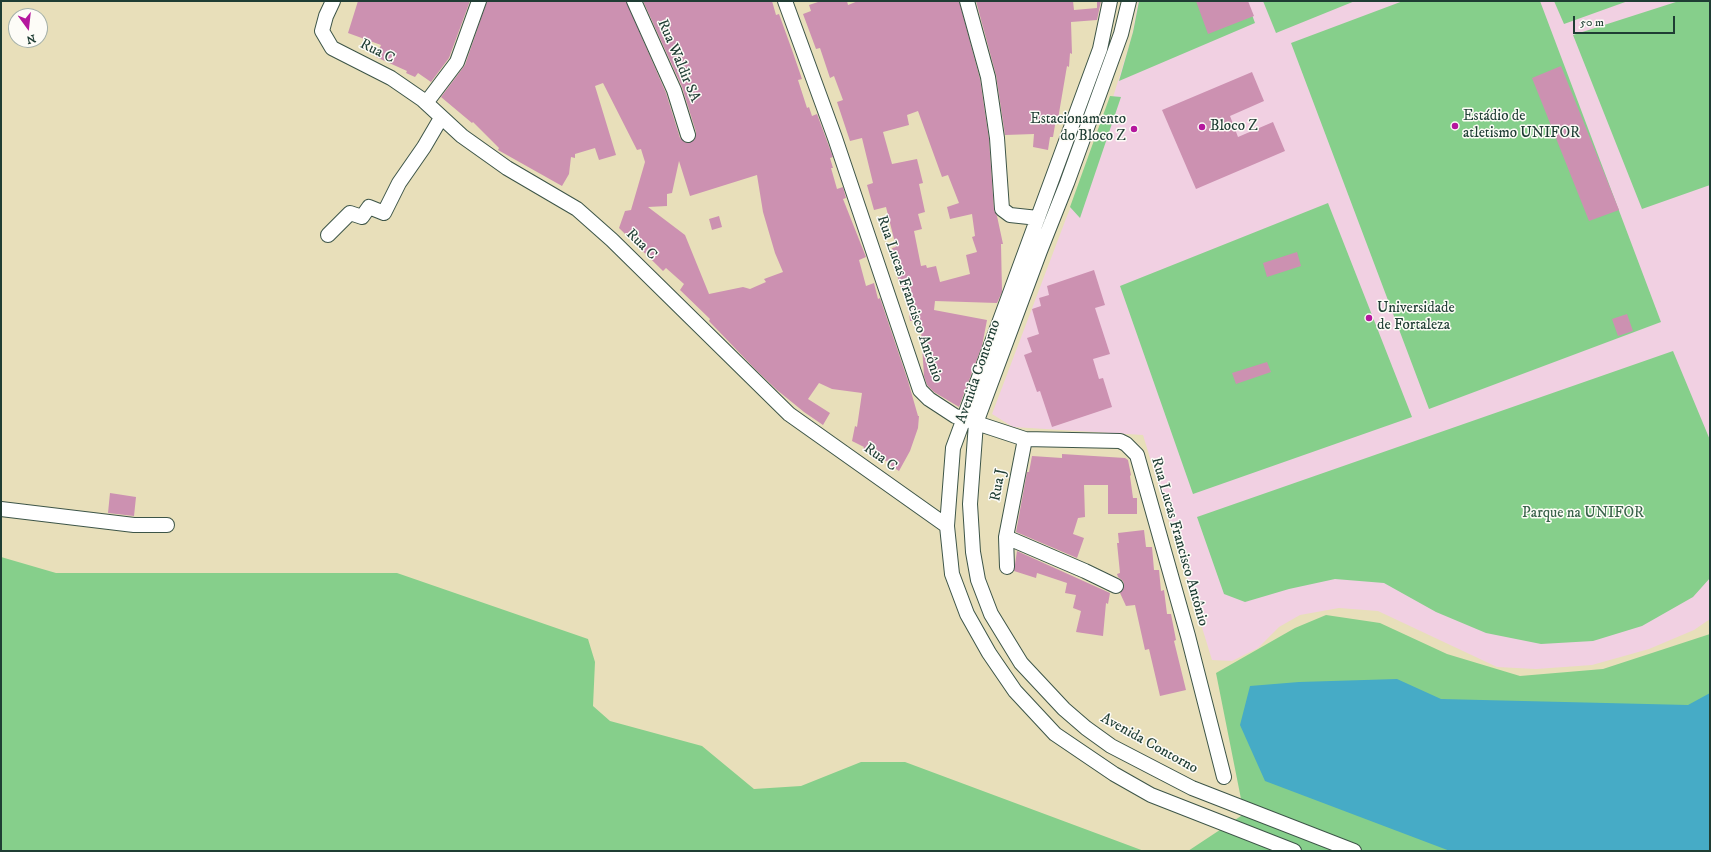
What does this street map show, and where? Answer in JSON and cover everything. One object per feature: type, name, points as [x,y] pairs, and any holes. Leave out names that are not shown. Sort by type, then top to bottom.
[{"type":"street","name":"Rua C","points":[[333,1],[326,16],[322,31],[332,48],[391,78],[426,103],[462,136],[507,168],[577,209],[612,240],[789,414],[947,526]]},
{"type":"street","points":[[426,103],[457,62],[479,1]]},
{"type":"street","name":"Rua Waldir SA","points":[[634,1],[674,90],[688,135]]},
{"type":"street","name":"Rua Lucas Francisco Antônio","points":[[785,1],[838,145],[920,390],[929,399],[955,416],[1025,439],[1120,441],[1126,444],[1137,455],[1188,636],[1224,776]]},
{"type":"street","points":[[967,1],[988,77],[997,138],[1002,209],[1010,215],[1038,218]]},
{"type":"street","name":"Avenida Contorno","points":[[1110,1],[1100,49],[953,448],[947,526],[952,574],[966,614],[988,653],[1015,692],[1056,734],[1114,774],[1151,795],[1294,851]]},
{"type":"street","name":"Avenida Contorno","points":[[1128,1],[1119,41],[976,423],[970,504],[973,552],[978,580],[991,614],[1022,663],[1064,709],[1086,728],[1111,746],[1192,788],[1354,851]]},
{"type":"street","points":[[328,235],[350,213],[361,217],[369,207],[384,213],[399,183],[424,147],[441,118]]},
{"type":"street","name":"Rua J","points":[[1007,567],[1006,536],[1025,439]]},
{"type":"street","points":[[1,509],[134,525],[167,525]]},
{"type":"street","points":[[1006,536],[1116,586]]},
{"type":"shaded area","name":"Universidade de Fortaleza","points":[[1138,1],[1710,1],[1710,619],[1694,630],[1649,649],[1592,665],[1536,669],[1497,667],[1378,611],[1339,608],[1300,615],[1279,627],[1258,648],[1232,661],[1212,660],[1143,435],[1013,427],[992,414],[1067,216],[1100,139],[1132,36]]},
{"type":"green space","points":[[1139,1],[1247,1],[1255,23],[1119,81],[1133,32]]},
{"type":"green space","points":[[1263,1],[1355,1],[1276,33]]},
{"type":"green space","name":"Estádio de atletismo UNIFOR","points":[[1403,1],[1540,1],[1661,322],[1429,409],[1291,43]]},
{"type":"green space","points":[[1554,1],[1628,1],[1564,24]]},
{"type":"green space","points":[[1679,1],[1710,1],[1710,185],[1642,209],[1573,35]]},
{"type":"green space","points":[[1110,96],[1121,97],[1080,218],[1070,207]]},
{"type":"green space","points":[[1328,203],[1412,417],[1193,494],[1120,286]]},
{"type":"green space","name":"Parque na UNIFOR","points":[[1673,351],[1710,440],[1710,578],[1693,597],[1642,626],[1593,641],[1541,644],[1486,633],[1436,612],[1384,583],[1335,579],[1289,589],[1245,602],[1224,594],[1197,517]]},
{"type":"green space","points":[[1,557],[56,573],[397,573],[588,639],[595,662],[593,706],[610,721],[702,746],[754,789],[801,786],[861,762],[905,762],[1144,851],[1,851]]},
{"type":"green space","points":[[1326,615],[1380,623],[1447,654],[1520,676],[1603,669],[1710,634],[1710,851],[1188,851],[1244,814],[1216,673],[1295,628]]},
{"type":"water","points":[[1397,679],[1441,699],[1688,705],[1710,693],[1710,851],[1450,851],[1265,781],[1240,725],[1250,686],[1299,682]]},
{"type":"building","points":[[358,1],[470,1],[449,58],[431,82],[418,73],[415,77],[406,73],[407,71],[376,57],[381,45],[348,33]]},
{"type":"building","points":[[487,1],[626,1],[666,93],[680,138],[687,143],[694,140],[696,132],[682,87],[643,1],[772,1],[776,15],[779,14],[802,79],[798,80],[807,108],[809,107],[812,116],[817,114],[833,157],[830,158],[833,168],[831,168],[837,189],[843,187],[846,198],[843,199],[866,257],[859,260],[866,286],[874,283],[878,299],[880,298],[919,416],[918,428],[910,451],[899,471],[888,464],[889,462],[873,456],[874,453],[863,449],[864,447],[852,441],[855,426],[857,427],[862,393],[832,389],[819,383],[808,399],[830,413],[823,425],[777,390],[755,369],[709,321],[710,319],[680,290],[684,284],[666,268],[663,271],[619,228],[625,211],[631,210],[645,162],[641,149],[637,150],[603,83],[595,86],[616,155],[599,160],[595,148],[575,154],[575,158],[571,157],[569,174],[562,186],[498,150],[499,148],[473,122],[472,123],[441,97],[465,65]],"holes":[[[679,161],[690,196],[757,175],[763,212],[775,253],[783,272],[764,279],[766,282],[750,289],[743,287],[709,294],[685,235],[648,207],[667,206],[667,194],[672,193]]]},
{"type":"building","points":[[821,1],[847,1],[848,5],[858,1],[959,1],[980,79],[989,139],[994,210],[997,216],[1003,244],[1001,244],[1002,292],[997,303],[935,301],[934,310],[987,320],[982,346],[959,407],[934,392],[927,385],[924,376],[921,330],[916,330],[916,321],[910,321],[909,312],[896,272],[892,248],[896,247],[886,207],[874,210],[867,185],[873,183],[862,138],[850,141],[837,102],[843,100],[834,76],[830,78],[820,48],[816,49],[803,14],[811,11],[809,5]],"holes":[[[918,111],[942,177],[948,175],[959,203],[947,207],[950,219],[972,214],[975,236],[972,237],[977,252],[966,255],[970,274],[940,282],[936,266],[927,268],[926,265],[921,266],[914,231],[922,229],[918,214],[925,212],[919,184],[923,183],[917,159],[892,164],[883,132],[909,125],[907,115]]]},
{"type":"building","points":[[976,1],[1073,1],[1074,10],[1097,8],[1097,1],[1101,1],[1097,20],[1071,22],[1072,54],[1070,53],[1069,67],[1067,66],[1058,119],[1056,119],[1053,137],[1050,137],[1048,150],[1033,147],[1034,134],[1005,135],[996,75]]},
{"type":"building","points":[[1196,1],[1248,1],[1254,16],[1208,34]]},
{"type":"building","points":[[1561,66],[1619,210],[1589,221],[1532,78]]},
{"type":"building","name":"Bloco Z","points":[[1252,72],[1264,101],[1230,116],[1238,137],[1273,122],[1285,151],[1196,189],[1162,110]]},
{"type":"building","points":[[719,216],[722,227],[712,230],[709,219]]},
{"type":"building","points":[[1297,252],[1301,266],[1267,277],[1263,263]]},
{"type":"building","points":[[1094,270],[1105,305],[1095,308],[1110,354],[1093,359],[1099,379],[1103,378],[1112,407],[1052,427],[1040,391],[1037,392],[1024,355],[1032,352],[1027,338],[1039,334],[1032,309],[1041,306],[1039,298],[1049,295],[1047,286]]},
{"type":"building","points":[[1627,314],[1633,331],[1618,336],[1612,319]]},
{"type":"building","points":[[1267,362],[1271,372],[1236,384],[1232,373]]},
{"type":"building","points":[[1062,454],[1125,458],[1128,460],[1131,475],[1133,498],[1137,498],[1137,514],[1108,514],[1108,485],[1084,485],[1085,517],[1078,518],[1073,534],[1084,538],[1077,558],[1016,532],[1027,472],[1029,472],[1032,456],[1062,458]]},
{"type":"building","points":[[110,493],[136,497],[134,516],[108,513]]},
{"type":"building","points":[[1144,530],[1146,547],[1152,547],[1154,570],[1159,570],[1161,591],[1164,590],[1167,614],[1171,614],[1176,640],[1174,641],[1186,690],[1160,696],[1149,649],[1145,650],[1135,605],[1126,606],[1120,593],[1124,585],[1123,581],[1117,574],[1120,573],[1117,543],[1119,543],[1118,533]]},
{"type":"building","points":[[1017,551],[1110,593],[1108,604],[1106,603],[1103,636],[1076,632],[1081,611],[1073,608],[1076,595],[1065,593],[1067,583],[1037,573],[1036,578],[1014,571]]},
{"type":"place","name":"Estádio de atletismo UNIFOR","points":[[1455,126]]},
{"type":"place","name":"Bloco Z","points":[[1202,127]]},
{"type":"place","name":"Estacionamento do Bloco Z","points":[[1134,129]]},
{"type":"place","name":"Universidade de Fortaleza","points":[[1369,318]]}]
